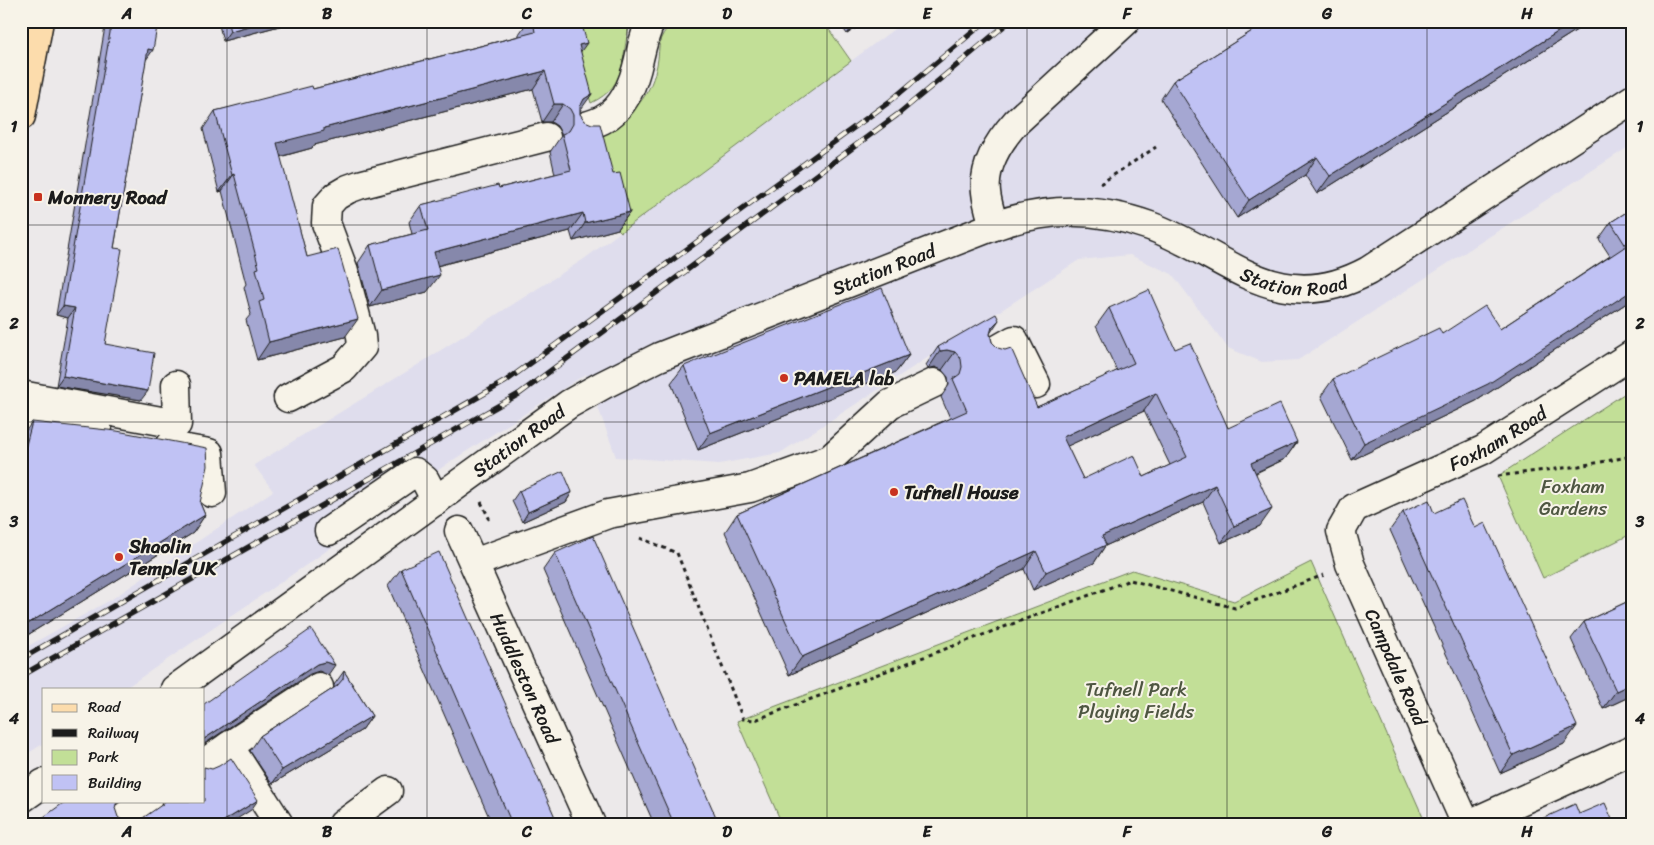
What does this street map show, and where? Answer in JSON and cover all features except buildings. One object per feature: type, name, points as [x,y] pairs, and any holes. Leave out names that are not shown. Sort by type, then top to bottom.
[{"type":"main road","points":[[21,116],[39,21]]},
{"type":"street","points":[[583,127],[602,120],[620,105],[630,90],[637,70],[642,43],[651,21]]},
{"type":"street","points":[[994,226],[986,192],[986,178],[988,165],[1004,136],[1016,122],[1126,21]]},
{"type":"street","name":"Station Road","points":[[176,688],[569,404],[635,368],[994,226],[1014,219],[1058,211],[1126,219],[1157,229],[1268,284],[1292,288],[1315,288],[1336,285],[1368,270],[1633,99]]},
{"type":"street","points":[[288,398],[344,368],[362,347],[361,336],[344,271],[326,223],[327,206],[336,196],[359,185],[546,137]]},
{"type":"street","points":[[993,352],[1014,340],[1036,384]]},
{"type":"street","name":"Foxham Road","points":[[1354,508],[1483,450],[1633,354]]},
{"type":"street","points":[[474,563],[608,514],[750,488],[830,459],[890,404],[934,383]]},
{"type":"street","points":[[21,395],[177,424],[176,385]]},
{"type":"street","points":[[21,417],[209,453],[212,493]]},
{"type":"street","points":[[329,531],[415,472],[425,480],[436,501]]},
{"type":"street","name":"Campdale Road","points":[[1354,508],[1341,531],[1350,564],[1468,824]]},
{"type":"street","name":"Huddleston Road","points":[[459,531],[591,824]]},
{"type":"street","points":[[205,762],[319,687]]},
{"type":"street","points":[[229,746],[279,824]]},
{"type":"street","points":[[1468,824],[1633,750]]},
{"type":"street","points":[[21,800],[42,784]]},
{"type":"street","points":[[343,824],[388,791]]},
{"type":"street","points":[[122,821],[146,802]]},
{"type":"path","points":[[1099,184],[1156,147]]},
{"type":"path","points":[[1483,450],[1498,476],[1578,466],[1633,456]]},
{"type":"path","points":[[638,538],[677,554],[743,719],[755,720],[1130,580],[1235,608],[1309,582],[1350,564]]},
{"type":"shaded area","points":[[905,21],[1633,21],[1633,144],[1298,360],[1262,362],[1228,348],[1172,274],[1130,255],[1079,260],[780,453],[719,464],[616,457],[586,374],[447,464],[315,559],[125,688],[42,688],[42,744],[21,758],[21,650],[112,599],[273,491],[254,465],[419,364],[584,259]]},
{"type":"green space","points":[[566,21],[631,21],[622,68],[618,78],[604,95],[591,103]]},
{"type":"green space","points":[[672,21],[823,21],[851,61],[621,232],[618,229],[596,138],[626,116],[642,100],[648,90],[658,62],[661,38]]},
{"type":"green space","name":"Foxham Gardens","points":[[1633,388],[1633,533],[1543,578],[1498,476]]},
{"type":"green space","name":"Tufnell Park Playing Fields","points":[[1311,562],[1426,824],[782,824],[737,721],[1132,570],[1234,601]]},
{"type":"railway","points":[[21,659],[506,381],[889,102],[986,21]]},
{"type":"railway","points":[[21,676],[519,394],[897,115],[1010,21]]},
{"type":"place","name":"Monnery Road","points":[[38,197]]},
{"type":"place","name":"PAMELA lab","points":[[784,378]]},
{"type":"place","name":"Tufnell House","points":[[894,492]]},
{"type":"place","name":"Shaolin Temple UK","points":[[119,557]]}]
